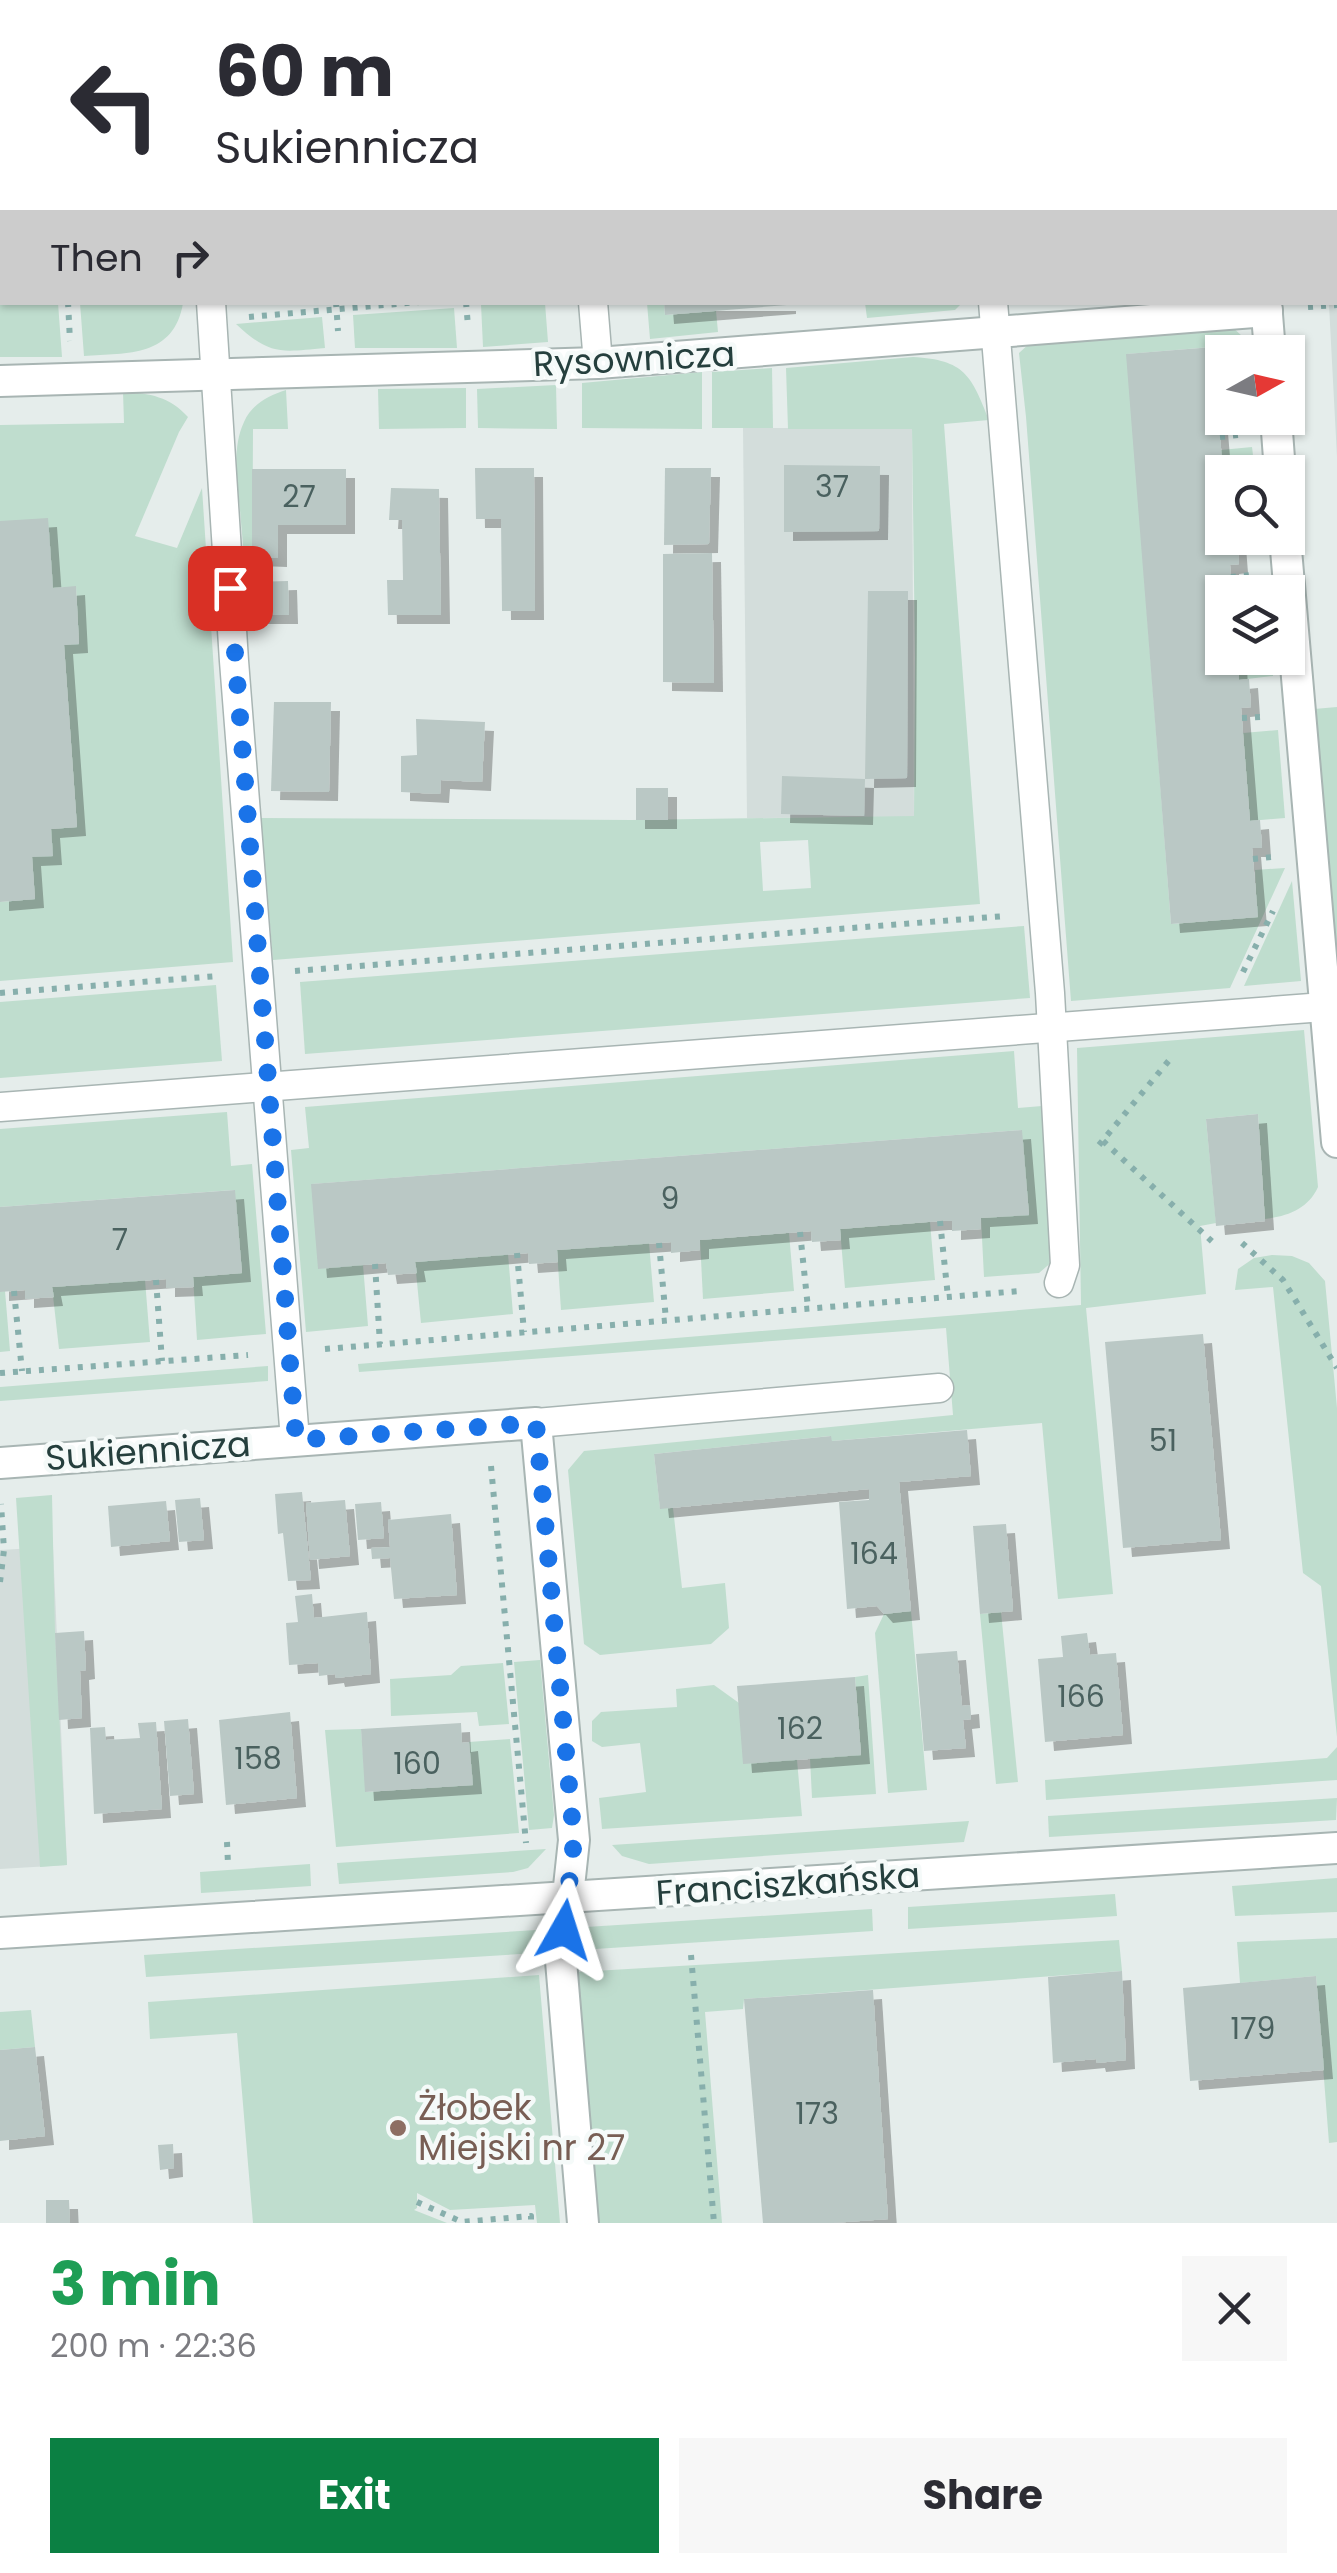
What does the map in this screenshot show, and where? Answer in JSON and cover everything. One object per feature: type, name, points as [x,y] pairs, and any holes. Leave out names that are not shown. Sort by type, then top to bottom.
[{"type":"street","name":"Rysownicza","points":[[0,381],[598,363],[995,334],[1266,307],[1268,335]]},
{"type":"street","points":[[1286,555],[1337,1142]]},
{"type":"street","points":[[536,1423],[574,1840],[561,1962],[582,2223]]},
{"type":"street","name":"Sukiennicza","points":[[0,1463],[536,1423]]},
{"type":"street","name":"Franciszkańska","points":[[0,1933],[1337,1848]]},
{"type":"lane","points":[[593,305],[598,363]]},
{"type":"lane","points":[[992,305],[1052,1028],[1065,1266],[1058,1283]]},
{"type":"lane","points":[[212,311],[234,660],[296,1440]]},
{"type":"lane","points":[[0,1106],[1324,1007]]},
{"type":"lane","name":"Sukiennicza","points":[[536,1423],[939,1388]]},
{"type":"path","points":[[212,311],[351,305]]},
{"type":"path","points":[[1061,1186],[1214,1015],[1274,908]]},
{"type":"path","points":[[0,994],[1043,914]]},
{"type":"path","points":[[1103,1141],[1216,1246]]},
{"type":"path","points":[[940,1221],[948,1297]]},
{"type":"path","points":[[800,1232],[808,1308]]},
{"type":"path","points":[[659,1242],[666,1320]]},
{"type":"path","points":[[1242,1243],[1283,1280],[1337,1368]]},
{"type":"path","points":[[517,1253],[524,1332]]},
{"type":"path","points":[[375,1264],[380,1344]]},
{"type":"path","points":[[156,1280],[162,1361]]},
{"type":"path","points":[[0,1373],[1043,1289],[1058,1283]]},
{"type":"path","points":[[14,1290],[22,1372]]},
{"type":"path","points":[[491,1470],[512,1730],[526,1843]]},
{"type":"path","points":[[0,1496],[4,1550],[0,1582]]},
{"type":"path","points":[[226,1842],[228,1864]]},
{"type":"path","points":[[690,1955],[714,2223]]},
{"type":"path","points":[[416,2202],[462,2222],[530,2216],[531,2223]]},
{"type":"shaded area","points":[[1329,305],[1337,305],[1337,457]]},
{"type":"shaded area","points":[[743,428],[912,428],[914,817],[747,818]]},
{"type":"shaded area","points":[[53,1547],[67,1865],[0,1869],[0,1550]]},
{"type":"green space","points":[[0,305],[58,305],[62,357],[0,357]]},
{"type":"green space","points":[[80,305],[182,305],[170,334],[159,343],[132,352],[84,356]]},
{"type":"green space","points":[[481,305],[545,305],[548,342],[483,347]]},
{"type":"green space","points":[[647,305],[664,305],[665,315],[716,311],[718,332],[650,339]]},
{"type":"green space","points":[[865,305],[960,305],[955,310],[867,318]]},
{"type":"green space","points":[[454,308],[457,348],[355,348],[353,315]]},
{"type":"green space","points":[[322,317],[325,348],[277,350],[258,342],[236,324]]},
{"type":"green space","points":[[1230,325],[1241,335],[1205,335],[1205,348],[1127,354],[1171,924],[1257,917],[1255,870],[1285,868],[1230,988],[1071,1001],[1019,353],[1030,343]]},
{"type":"green space","points":[[913,357],[944,362],[955,366],[971,381],[989,420],[944,424],[980,904],[273,960],[261,818],[631,820],[914,816],[912,429],[788,429],[786,368]],"holes":[[[808,840],[811,888],[763,891],[760,842]]]},
{"type":"green space","points":[[772,368],[773,428],[712,428],[712,372]]},
{"type":"green space","points":[[702,372],[702,429],[582,428],[582,383]]},
{"type":"green space","points":[[556,385],[557,429],[478,428],[477,389]]},
{"type":"green space","points":[[466,388],[466,428],[379,429],[378,389]]},
{"type":"green space","points":[[286,390],[288,429],[253,429],[252,615],[248,616],[237,446],[251,410]]},
{"type":"green space","points":[[123,392],[159,397],[188,417],[135,536],[177,548],[202,488],[233,962],[0,981],[0,902],[35,899],[32,857],[51,829],[77,827],[64,645],[79,643],[76,587],[53,588],[0,521],[0,425],[124,423]]},
{"type":"green space","points":[[1252,447],[1253,455],[1221,455],[1221,450]]},
{"type":"green space","points":[[1239,675],[1273,675],[1273,676],[1239,680]]},
{"type":"green space","points":[[1337,707],[1337,983],[1314,709]]},
{"type":"green space","points":[[1278,730],[1285,818],[1250,821],[1243,733]]},
{"type":"green space","points":[[1292,881],[1301,981],[1244,986]]},
{"type":"green space","points":[[1024,926],[1030,998],[305,1054],[300,982]]},
{"type":"green space","points":[[216,985],[222,1061],[0,1078],[0,1002]]},
{"type":"green space","points":[[1304,1030],[1318,1187],[1314,1195],[1296,1210],[1265,1219],[1258,1114],[1206,1119],[1216,1223],[1200,1226],[1206,1294],[1086,1308],[1113,1594],[1058,1599],[1042,1423],[832,1441],[830,1436],[654,1454],[660,1508],[673,1508],[682,1588],[725,1583],[729,1628],[711,1644],[600,1655],[584,1644],[568,1470],[584,1451],[953,1415],[946,1328],[359,1372],[358,1364],[1081,1305],[1077,1048]]},
{"type":"green space","points":[[1014,1051],[1018,1108],[1042,1106],[1053,1261],[1039,1273],[984,1277],[981,1218],[1029,1214],[1021,1130],[312,1184],[363,1265],[368,1326],[306,1332],[291,1150],[309,1148],[305,1107]]},
{"type":"green space","points":[[227,1112],[231,1166],[252,1164],[266,1334],[197,1340],[193,1277],[242,1273],[234,1190],[0,1207],[0,1129]]},
{"type":"green space","points":[[930,1222],[935,1280],[845,1288],[840,1229]]},
{"type":"green space","points":[[789,1233],[794,1291],[703,1299],[700,1240]]},
{"type":"green space","points":[[649,1243],[654,1302],[561,1310],[557,1250]]},
{"type":"green space","points":[[508,1254],[513,1314],[421,1323],[415,1262]]},
{"type":"green space","points":[[1292,1256],[1309,1263],[1325,1281],[1337,1408],[1337,1737],[1321,1586],[1303,1573],[1273,1287],[1235,1290],[1238,1269],[1254,1258]]},
{"type":"green space","points":[[145,1280],[150,1342],[59,1349],[52,1287]]},
{"type":"green space","points":[[5,1291],[10,1351],[0,1352],[0,1292]]},
{"type":"green space","points":[[268,1366],[268,1381],[0,1401],[0,1387]]},
{"type":"green space","points":[[52,1495],[67,1865],[40,1867],[16,1498]]},
{"type":"green space","points":[[911,1611],[927,1790],[888,1793],[875,1633],[884,1614]]},
{"type":"green space","points":[[1001,1612],[1018,1782],[996,1784],[980,1614]]},
{"type":"green space","points":[[540,1660],[554,1815],[552,1828],[529,1830],[514,1662]]},
{"type":"green space","points":[[503,1663],[509,1724],[479,1726],[477,1712],[391,1716],[390,1679],[451,1675],[461,1666]]},
{"type":"green space","points":[[868,1675],[876,1794],[812,1798],[810,1758],[861,1754],[855,1677]]},
{"type":"green space","points":[[714,1685],[739,1703],[797,1760],[802,1816],[602,1829],[599,1798],[646,1792],[640,1743],[602,1747],[592,1741],[592,1721],[601,1712],[677,1707],[676,1689]]},
{"type":"green space","points":[[361,1729],[366,1792],[472,1785],[469,1742],[510,1739],[519,1833],[336,1847],[325,1730]]},
{"type":"green space","points":[[1337,1747],[1337,1780],[1046,1800],[1045,1780],[1327,1758]]},
{"type":"green space","points":[[1337,1798],[1336,1820],[1049,1837],[1048,1816]]},
{"type":"green space","points":[[969,1821],[964,1842],[649,1864],[622,1856],[612,1845]]},
{"type":"green space","points":[[546,1849],[528,1868],[513,1872],[339,1884],[337,1863]]},
{"type":"green space","points":[[310,1864],[311,1886],[201,1893],[200,1872]]},
{"type":"green space","points":[[1337,1878],[1337,1912],[1235,1916],[1232,1886]]},
{"type":"green space","points":[[1115,1894],[1117,1916],[908,1929],[908,1907]]},
{"type":"green space","points":[[872,1909],[873,1931],[580,1950],[586,1927]]},
{"type":"green space","points":[[536,1930],[538,1953],[146,1977],[144,1955]]},
{"type":"green space","points":[[1337,1938],[1337,2142],[1329,2143],[1316,1976],[1240,1983],[1237,1942]]},
{"type":"green space","points":[[1119,1940],[1122,1971],[744,1999],[743,2009],[705,2012],[722,2223],[599,2223],[577,1972]]},
{"type":"green space","name":"Żłobek Miejski nr 27","points":[[539,1975],[560,2223],[537,2223],[535,2205],[450,2210],[417,2193],[414,2210],[447,2223],[253,2223],[237,2033],[150,2039],[148,2002]]},
{"type":"green space","points":[[31,2010],[35,2047],[0,2050],[0,2012]]},
{"type":"building","points":[[664,305],[787,305],[665,315]]},
{"type":"building","points":[[1205,348],[1205,435],[1220,435],[1222,455],[1205,455],[1205,555],[1238,555],[1239,564],[1230,565],[1231,575],[1205,575],[1205,675],[1239,675],[1239,680],[1249,679],[1251,707],[1241,708],[1250,821],[1260,820],[1262,848],[1252,848],[1258,917],[1171,924],[1126,354]]},
{"type":"building","points":[[784,465],[880,466],[879,531],[784,532]]},
{"type":"building","points":[[475,468],[534,468],[535,611],[502,611],[501,519],[476,519]]},
{"type":"building","points":[[665,468],[711,468],[709,544],[664,545]]},
{"type":"building","points":[[252,469],[346,469],[346,525],[278,525],[278,558],[252,557]]},
{"type":"building","points":[[391,488],[439,489],[441,615],[388,615],[387,580],[403,580],[402,520],[389,520]]},
{"type":"building","points":[[48,518],[53,588],[76,586],[79,644],[64,645],[77,827],[51,829],[53,856],[32,857],[35,899],[0,902],[0,521]]},
{"type":"building","points":[[712,553],[714,683],[663,682],[663,554]]},
{"type":"building","points":[[288,581],[289,615],[252,615],[252,582]]},
{"type":"building","points":[[868,591],[908,591],[907,778],[865,779]]},
{"type":"building","points":[[274,702],[331,702],[329,792],[271,791]]},
{"type":"building","points":[[416,719],[485,722],[482,782],[441,780],[440,794],[401,792],[401,756],[417,755]]},
{"type":"building","points":[[782,776],[865,779],[864,816],[781,814]]},
{"type":"building","points":[[636,788],[668,788],[668,820],[636,820]]},
{"type":"building","points":[[1258,1114],[1265,1221],[1216,1226],[1206,1119]]},
{"type":"building","points":[[1022,1130],[1029,1215],[981,1218],[981,1229],[952,1231],[952,1221],[940,1221],[840,1229],[841,1240],[812,1242],[811,1231],[700,1240],[700,1250],[671,1253],[671,1242],[557,1250],[558,1262],[529,1264],[528,1253],[415,1262],[417,1273],[388,1275],[386,1263],[318,1269],[311,1184]]},
{"type":"building","points":[[235,1190],[242,1273],[193,1277],[194,1287],[166,1288],[166,1279],[52,1287],[54,1297],[25,1299],[25,1290],[0,1292],[0,1207]]},
{"type":"building","points":[[1203,1334],[1221,1540],[1123,1548],[1105,1342]]},
{"type":"building","points":[[967,1430],[971,1476],[899,1482],[911,1611],[884,1614],[877,1606],[847,1609],[839,1502],[869,1500],[869,1489],[660,1509],[654,1454],[831,1436],[832,1441]]},
{"type":"building","points":[[302,1492],[311,1580],[288,1581],[275,1494]]},
{"type":"building","points":[[200,1498],[204,1540],[179,1542],[175,1500]]},
{"type":"building","points":[[345,1500],[350,1556],[310,1560],[306,1503]]},
{"type":"building","points":[[166,1501],[170,1541],[111,1547],[108,1506]]},
{"type":"building","points":[[381,1502],[384,1538],[358,1540],[355,1504]]},
{"type":"building","points":[[451,1514],[457,1595],[394,1599],[390,1558],[372,1559],[371,1548],[390,1547],[388,1520]]},
{"type":"building","points":[[1006,1524],[1013,1611],[980,1614],[973,1526]]},
{"type":"building","points":[[312,1594],[314,1618],[367,1612],[371,1674],[336,1678],[335,1674],[319,1676],[318,1663],[289,1665],[286,1623],[298,1622],[295,1596]]},
{"type":"building","points":[[84,1631],[86,1670],[80,1671],[82,1718],[59,1720],[55,1633]]},
{"type":"building","points":[[1087,1633],[1090,1655],[1116,1653],[1123,1735],[1045,1742],[1038,1659],[1063,1657],[1061,1636]]},
{"type":"building","points":[[957,1651],[962,1706],[970,1705],[971,1719],[963,1720],[966,1748],[924,1751],[916,1654]]},
{"type":"building","points":[[855,1677],[861,1755],[743,1764],[737,1686]]},
{"type":"building","points":[[290,1712],[297,1798],[226,1805],[219,1720]]},
{"type":"building","points":[[188,1719],[194,1794],[170,1796],[164,1721]]},
{"type":"building","points":[[156,1722],[162,1809],[94,1814],[90,1728],[105,1727],[106,1740],[140,1738],[138,1723]]},
{"type":"building","points":[[461,1723],[462,1743],[469,1742],[473,1785],[365,1792],[361,1729]]},
{"type":"building","points":[[1122,1971],[1126,2060],[1053,2063],[1048,1977]]},
{"type":"building","points":[[1316,1976],[1324,2070],[1190,2081],[1183,1988]]},
{"type":"building","points":[[873,1990],[888,2219],[763,2223],[744,1999]]},
{"type":"building","points":[[35,2047],[45,2136],[0,2141],[0,2050]]},
{"type":"building","points":[[173,2144],[174,2168],[160,2170],[158,2145]]},
{"type":"building","points":[[46,2200],[69,2200],[70,2223],[46,2223]]},
{"type":"place","name":"Żłobek Miejski nr 27","points":[[398,2128]]},
{"type":"route","points":[[230,588],[296,1440],[536,1423],[574,1840],[564,1930]]}]
